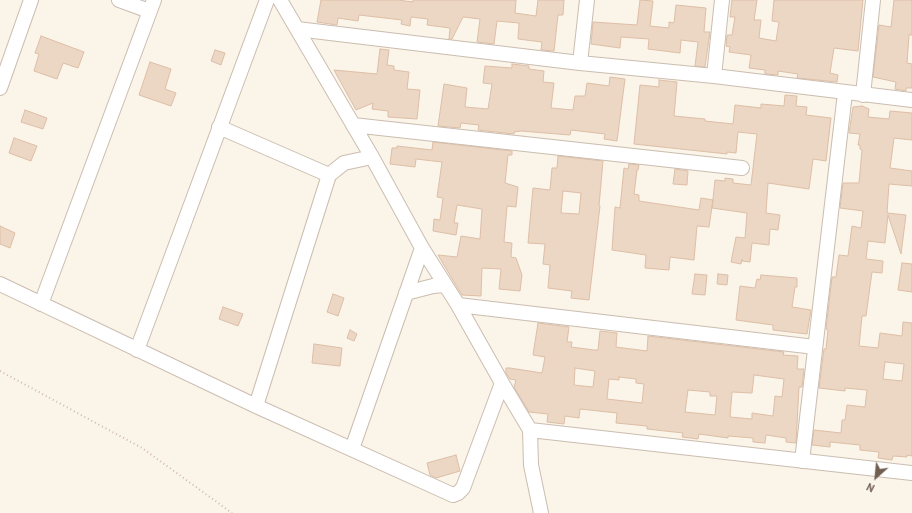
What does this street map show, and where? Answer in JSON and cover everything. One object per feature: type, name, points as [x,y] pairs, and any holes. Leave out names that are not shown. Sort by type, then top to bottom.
[{"type":"street","points":[[0,88],[31,0]]},
{"type":"street","points":[[41,304],[151,6],[119,0]]},
{"type":"street","points":[[137,350],[267,0]]},
{"type":"street","points":[[280,0],[372,157],[422,248],[458,305],[502,384],[530,430],[531,465],[541,513]]},
{"type":"street","points":[[580,64],[587,0]]},
{"type":"street","points":[[714,76],[722,0]]},
{"type":"street","points":[[863,95],[873,0]]},
{"type":"street","points":[[297,29],[580,64],[714,76],[912,100]]},
{"type":"street","points":[[802,461],[845,93]]},
{"type":"street","points":[[353,125],[742,168]]},
{"type":"street","points":[[219,127],[329,175]]},
{"type":"street","points":[[256,406],[329,175],[344,164],[372,157]]},
{"type":"street","points":[[352,449],[422,248]]},
{"type":"street","points":[[0,284],[256,406],[453,495],[458,494],[463,488],[502,384]]},
{"type":"street","points":[[406,293],[432,286],[445,285]]},
{"type":"street","points":[[458,305],[815,347]]},
{"type":"street","points":[[530,430],[912,473]]},
{"type":"path","points":[[0,371],[142,448],[232,513]]},
{"type":"building","points":[[321,0],[398,0],[413,2],[413,0],[516,0],[515,13],[536,16],[538,0],[564,0],[563,15],[558,15],[554,51],[541,50],[542,42],[518,39],[519,23],[497,21],[494,44],[477,42],[480,19],[463,17],[452,39],[449,39],[450,28],[427,25],[428,19],[411,17],[410,26],[401,24],[402,20],[359,15],[358,21],[338,18],[337,25],[317,22]]},
{"type":"building","points":[[640,0],[653,1],[650,26],[669,28],[669,22],[674,23],[676,5],[706,8],[704,32],[710,32],[705,67],[695,66],[698,42],[681,40],[680,53],[648,49],[649,39],[621,37],[620,48],[591,44],[593,22],[637,25]]},
{"type":"building","points":[[732,0],[757,0],[754,20],[761,20],[759,38],[776,41],[779,22],[772,21],[774,0],[863,0],[858,51],[834,48],[830,73],[838,75],[837,82],[797,78],[798,74],[778,71],[778,75],[765,74],[765,70],[749,68],[751,55],[729,52],[730,47],[726,46],[727,35],[732,35],[735,17],[730,17]]},
{"type":"building","points":[[894,0],[912,0],[912,35],[909,35],[907,63],[912,64],[912,88],[906,88],[906,91],[895,89],[896,82],[873,77],[879,25],[891,27]]},
{"type":"building","points":[[41,36],[84,52],[78,68],[63,63],[57,79],[34,71],[39,54],[35,53]]},
{"type":"building","points":[[380,49],[389,50],[387,65],[394,66],[394,70],[409,72],[407,89],[420,90],[417,119],[388,117],[388,111],[372,109],[373,103],[356,110],[334,70],[377,74]]},
{"type":"building","points":[[215,50],[225,53],[221,65],[211,61]]},
{"type":"building","points":[[150,62],[171,69],[165,89],[176,93],[171,106],[139,95]]},
{"type":"building","points":[[512,64],[529,66],[529,69],[544,71],[543,82],[554,83],[551,108],[573,110],[575,96],[585,96],[587,83],[609,86],[610,77],[625,79],[617,141],[604,139],[605,134],[571,130],[570,135],[521,131],[514,132],[514,134],[478,130],[479,125],[461,123],[460,128],[438,126],[444,84],[467,88],[465,107],[488,109],[492,84],[483,83],[485,66],[512,68]]},
{"type":"building","points":[[659,80],[677,82],[674,116],[733,124],[735,105],[761,108],[761,104],[784,106],[785,95],[797,96],[796,106],[807,107],[806,115],[831,118],[826,161],[813,159],[809,189],[768,183],[766,213],[780,215],[778,230],[770,229],[769,245],[752,243],[750,262],[742,261],[742,259],[741,264],[731,262],[736,237],[745,238],[747,213],[712,208],[715,180],[725,181],[725,178],[733,179],[733,183],[751,185],[757,134],[738,132],[736,153],[727,152],[727,154],[634,144],[640,85],[659,87]]},
{"type":"building","points":[[862,106],[869,109],[868,117],[889,119],[890,111],[912,113],[912,140],[894,138],[890,168],[912,171],[912,186],[889,184],[887,213],[906,215],[901,254],[888,215],[885,243],[868,241],[866,259],[883,261],[882,273],[872,272],[866,316],[862,316],[859,346],[878,348],[880,333],[902,336],[903,322],[912,323],[912,456],[893,456],[892,460],[878,458],[879,452],[860,450],[860,445],[830,442],[830,447],[812,445],[814,430],[841,433],[842,420],[845,420],[847,405],[865,407],[867,390],[845,388],[845,391],[819,388],[824,349],[826,349],[828,330],[826,329],[832,277],[836,277],[839,255],[848,256],[852,226],[861,228],[863,211],[840,208],[843,183],[859,183],[862,150],[860,149],[860,145],[858,145],[860,134],[849,133],[853,107]],"holes":[[[885,362],[904,364],[902,381],[883,379]]]},
{"type":"building","points":[[25,110],[47,118],[43,129],[21,122]]},
{"type":"building","points":[[14,138],[37,146],[31,161],[9,153]]},
{"type":"building","points":[[433,142],[512,151],[512,155],[508,155],[505,183],[518,187],[516,207],[507,206],[504,242],[512,243],[511,257],[516,258],[522,275],[520,291],[499,289],[501,269],[482,268],[481,296],[462,295],[438,255],[457,257],[461,236],[480,239],[482,209],[457,205],[454,223],[458,223],[456,235],[433,231],[434,219],[440,220],[443,198],[437,197],[442,162],[416,159],[415,167],[390,164],[392,148],[397,148],[397,146],[432,150]]},
{"type":"building","points":[[558,156],[603,161],[600,206],[589,300],[571,298],[572,291],[548,288],[550,265],[543,264],[545,244],[528,243],[533,188],[550,190],[552,168],[557,168]],"holes":[[[563,191],[581,193],[579,214],[561,213]]]},
{"type":"building","points":[[629,164],[639,165],[634,194],[639,195],[639,201],[699,210],[701,198],[713,200],[709,227],[697,226],[694,260],[670,257],[669,270],[645,268],[646,255],[612,250],[615,207],[620,208],[624,168],[628,169]]},
{"type":"building","points":[[675,169],[688,171],[687,185],[673,184]]},
{"type":"building","points":[[0,226],[15,233],[10,248],[0,244]]},
{"type":"building","points":[[902,263],[912,264],[912,292],[898,290]]},
{"type":"building","points":[[695,274],[707,275],[705,295],[692,294]]},
{"type":"building","points":[[718,274],[728,275],[727,285],[717,284]]},
{"type":"building","points":[[761,275],[797,278],[797,287],[795,287],[792,307],[811,310],[807,334],[773,330],[773,325],[736,320],[740,286],[755,288],[757,279],[760,280]]},
{"type":"building","points":[[333,294],[344,298],[338,316],[327,312]]},
{"type":"building","points":[[223,307],[243,314],[238,326],[219,319]]},
{"type":"building","points":[[538,323],[569,327],[567,342],[572,342],[571,347],[594,350],[598,350],[600,331],[617,333],[616,347],[647,351],[648,336],[784,352],[783,355],[798,356],[797,369],[804,369],[802,387],[799,387],[796,443],[786,442],[786,438],[766,435],[765,443],[753,442],[753,438],[728,436],[728,438],[699,434],[698,439],[682,437],[683,433],[647,429],[647,426],[616,423],[617,413],[580,409],[579,418],[565,416],[564,424],[547,422],[548,414],[529,412],[514,387],[516,380],[510,379],[506,373],[506,368],[510,368],[542,373],[545,357],[533,355]],"holes":[[[575,368],[595,371],[593,387],[574,385]],[[754,375],[784,379],[782,397],[775,396],[773,416],[752,413],[752,419],[730,417],[732,392],[752,393]],[[619,377],[636,379],[636,383],[644,384],[642,403],[607,399],[609,379],[619,380]],[[688,390],[710,392],[710,396],[717,396],[715,415],[685,412]]]},
{"type":"building","points":[[350,330],[357,334],[354,341],[347,338]]},
{"type":"building","points":[[314,344],[342,348],[340,366],[312,363]]},
{"type":"building","points":[[456,455],[460,471],[436,478],[430,475],[427,463]]}]
